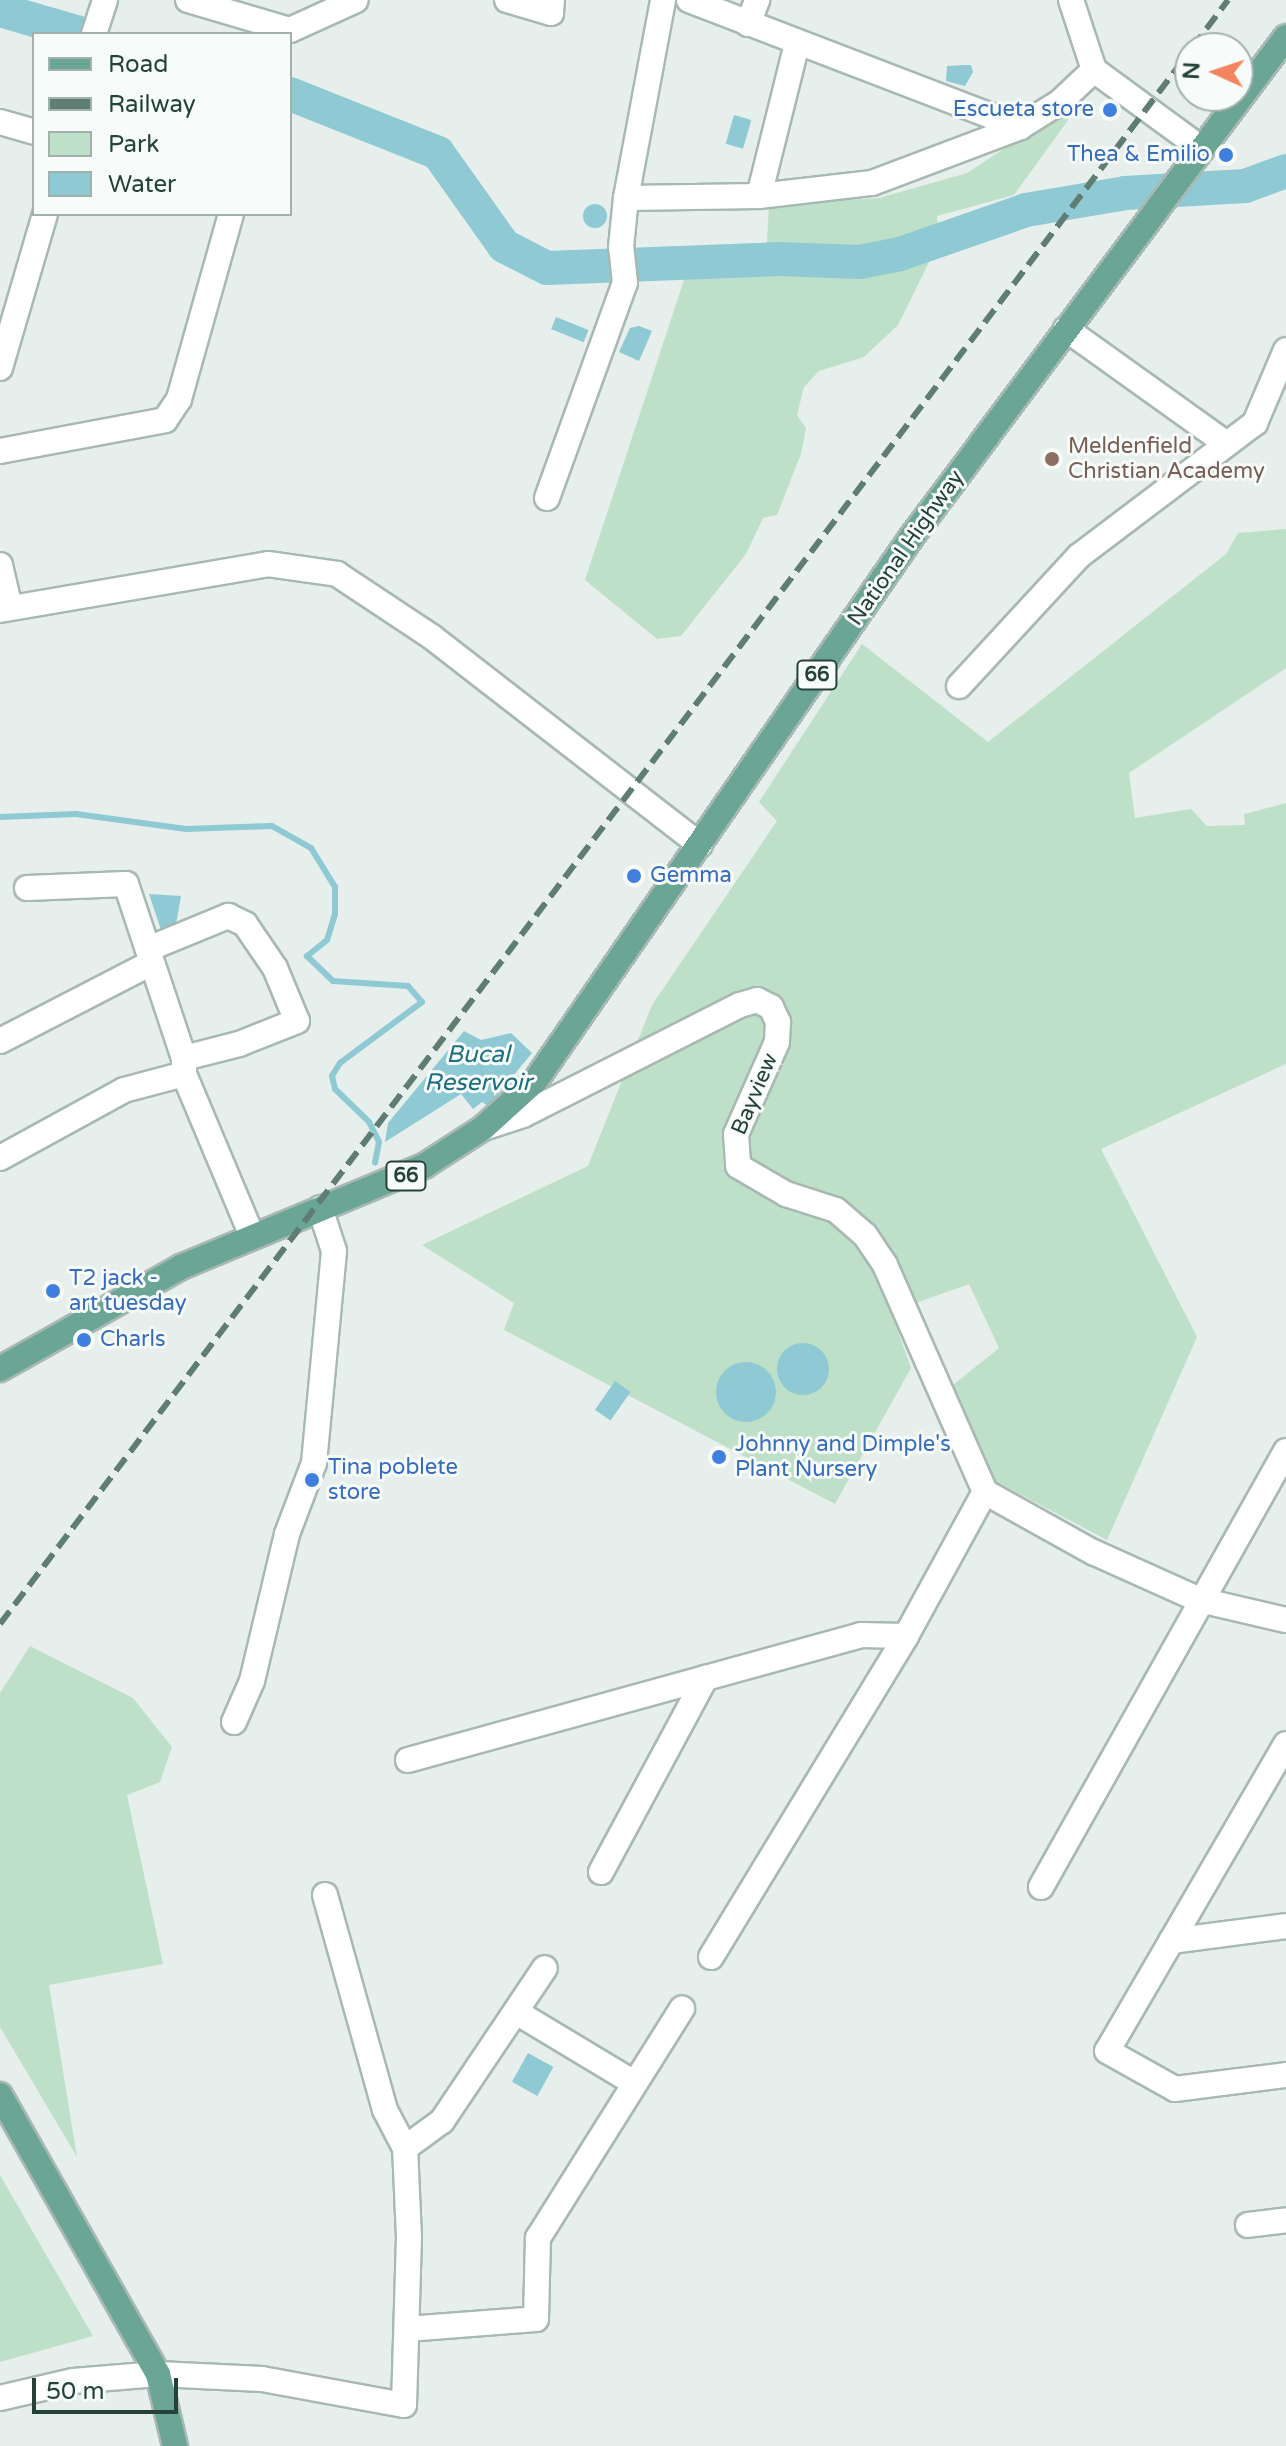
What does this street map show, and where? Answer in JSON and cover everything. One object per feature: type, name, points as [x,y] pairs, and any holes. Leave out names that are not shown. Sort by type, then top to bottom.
[{"type":"main road","name":"National Highway","points":[[0,1369],[181,1267],[320,1208],[397,1180],[483,1128],[551,1062],[913,535],[1286,37]]},
{"type":"main road","points":[[0,2095],[158,2374],[175,2446]]},
{"type":"street","points":[[188,0],[290,30],[356,0]]},
{"type":"street","points":[[507,0],[551,13],[552,0]]},
{"type":"street","points":[[547,498],[625,283],[621,247],[626,198],[663,0]]},
{"type":"street","points":[[689,0],[1020,127]]},
{"type":"street","points":[[748,24],[757,0]]},
{"type":"street","points":[[95,32],[104,3]]},
{"type":"street","points":[[1065,3],[1094,70],[1202,149]]},
{"type":"street","points":[[759,196],[797,44]]},
{"type":"street","points":[[626,198],[759,196],[872,183],[1020,127],[1060,102],[1094,70]]},
{"type":"street","points":[[0,122],[32,131]]},
{"type":"street","points":[[0,368],[44,216]]},
{"type":"street","points":[[0,451],[165,420],[179,399],[230,216]]},
{"type":"street","points":[[1066,329],[1225,443]]},
{"type":"street","points":[[959,686],[1079,556],[1255,423],[1286,350]]},
{"type":"street","points":[[0,565],[5,609],[268,564],[337,574],[432,637],[700,845]]},
{"type":"street","points":[[27,888],[126,884],[184,1066],[252,1236]]},
{"type":"street","points":[[0,1041],[150,956],[228,916],[245,924],[275,968],[297,1021],[124,1090],[0,1158]]},
{"type":"street","name":"Bayview","points":[[483,1128],[523,1115],[740,1005],[757,1000],[771,1007],[778,1022],[777,1042],[736,1134],[734,1156],[744,1173],[836,1210],[865,1235],[885,1265],[985,1492]]},
{"type":"street","points":[[234,1722],[252,1681],[287,1534],[314,1463],[334,1251],[320,1208]]},
{"type":"street","points":[[1041,1887],[1286,1451]]},
{"type":"street","points":[[711,1957],[906,1636],[985,1492],[1093,1552],[1200,1600],[1286,1620]]},
{"type":"street","points":[[408,1760],[861,1635],[906,1636]]},
{"type":"street","points":[[601,1872],[706,1677]]},
{"type":"street","points":[[1286,1744],[1277,1774],[1171,1941],[1107,2051],[1175,2089],[1286,2075]]},
{"type":"street","points":[[0,2398],[73,2381],[158,2374],[262,2379],[404,2405],[407,2329],[405,2148],[385,2110],[325,1895]]},
{"type":"street","points":[[1171,1941],[1286,1926]]},
{"type":"street","points":[[405,2148],[442,2121],[545,1968]]},
{"type":"street","points":[[407,2329],[536,2319],[538,2238],[682,2008]]},
{"type":"street","points":[[516,2012],[634,2083]]},
{"type":"street","points":[[1248,2225],[1286,2220]]},
{"type":"green space","points":[[1087,94],[1014,195],[937,216],[940,240],[898,325],[864,357],[819,371],[804,387],[797,415],[806,428],[801,454],[777,515],[763,518],[746,554],[681,636],[657,639],[585,580],[689,265],[766,260],[769,204],[879,198],[967,173]]},
{"type":"green space","points":[[1286,529],[1286,668],[1129,773],[1135,818],[1191,809],[1207,826],[1245,825],[1244,814],[1286,803],[1286,1064],[1101,1149],[1197,1337],[1107,1540],[987,1477],[953,1385],[999,1348],[969,1284],[891,1312],[911,1368],[835,1504],[504,1330],[514,1303],[422,1245],[588,1166],[652,1005],[777,821],[759,802],[862,644],[988,742],[1226,554],[1238,533]]},
{"type":"green space","points":[[30,1646],[133,1698],[172,1747],[160,1782],[127,1795],[163,1964],[49,1985],[77,2157],[0,2027],[0,1693]]},
{"type":"green space","points":[[0,2175],[93,2336],[0,2362]]},
{"type":"water","points":[[971,65],[973,72],[965,86],[946,81],[947,66]]},
{"type":"water","points":[[734,115],[751,120],[743,149],[726,144]]},
{"type":"water","points":[[595,204],[606,211],[607,216],[600,227],[595,228],[584,221],[583,216],[590,205]]},
{"type":"water","points":[[556,317],[588,330],[584,342],[551,329]]},
{"type":"water","points":[[639,326],[652,331],[639,361],[619,352],[630,328]]},
{"type":"water","points":[[149,894],[181,896],[175,930],[161,930]]},
{"type":"water","name":"Bucal Reservoir","points":[[464,1031],[481,1040],[511,1033],[532,1053],[488,1106],[482,1102],[473,1109],[461,1094],[385,1142],[388,1123]]},
{"type":"water","points":[[803,1343],[821,1351],[829,1369],[821,1387],[803,1395],[785,1387],[777,1369],[785,1351]]},
{"type":"water","points":[[746,1362],[757,1364],[767,1371],[774,1381],[774,1403],[767,1413],[757,1420],[746,1422],[735,1420],[725,1413],[718,1403],[716,1392],[718,1381],[725,1371],[735,1364]]},
{"type":"water","points":[[615,1381],[631,1392],[610,1421],[595,1410]]},
{"type":"water","points":[[528,2053],[553,2067],[537,2096],[512,2082]]},
{"type":"waterway","points":[[0,10],[76,32]]},
{"type":"waterway","points":[[292,95],[438,153],[504,246],[547,268],[779,259],[860,262],[900,254],[1026,210],[1125,193],[1245,186],[1286,171]]},
{"type":"waterway","points":[[0,817],[76,814],[186,829],[272,826],[311,848],[335,887],[335,914],[327,940],[307,956],[333,981],[408,986],[422,1002],[340,1063],[332,1076],[335,1089],[369,1122],[379,1142],[375,1163]]},
{"type":"railway","points":[[1204,32],[1228,0]]},
{"type":"railway","points":[[0,1624],[1174,72]]},
{"type":"place","name":"Escueta store","points":[[1110,110]]},
{"type":"place","name":"Thea & Emilio","points":[[1226,155]]},
{"type":"place","name":"Meldenfield Christian Academy","points":[[1052,459]]},
{"type":"place","name":"Gemma","points":[[634,876]]},
{"type":"place","name":"T2 jack - art tuesday","points":[[53,1291]]},
{"type":"place","name":"Charls","points":[[84,1340]]},
{"type":"place","name":"Johnny and Dimple's Plant Nursery","points":[[719,1457]]},
{"type":"place","name":"Tina poblete store","points":[[312,1480]]}]
